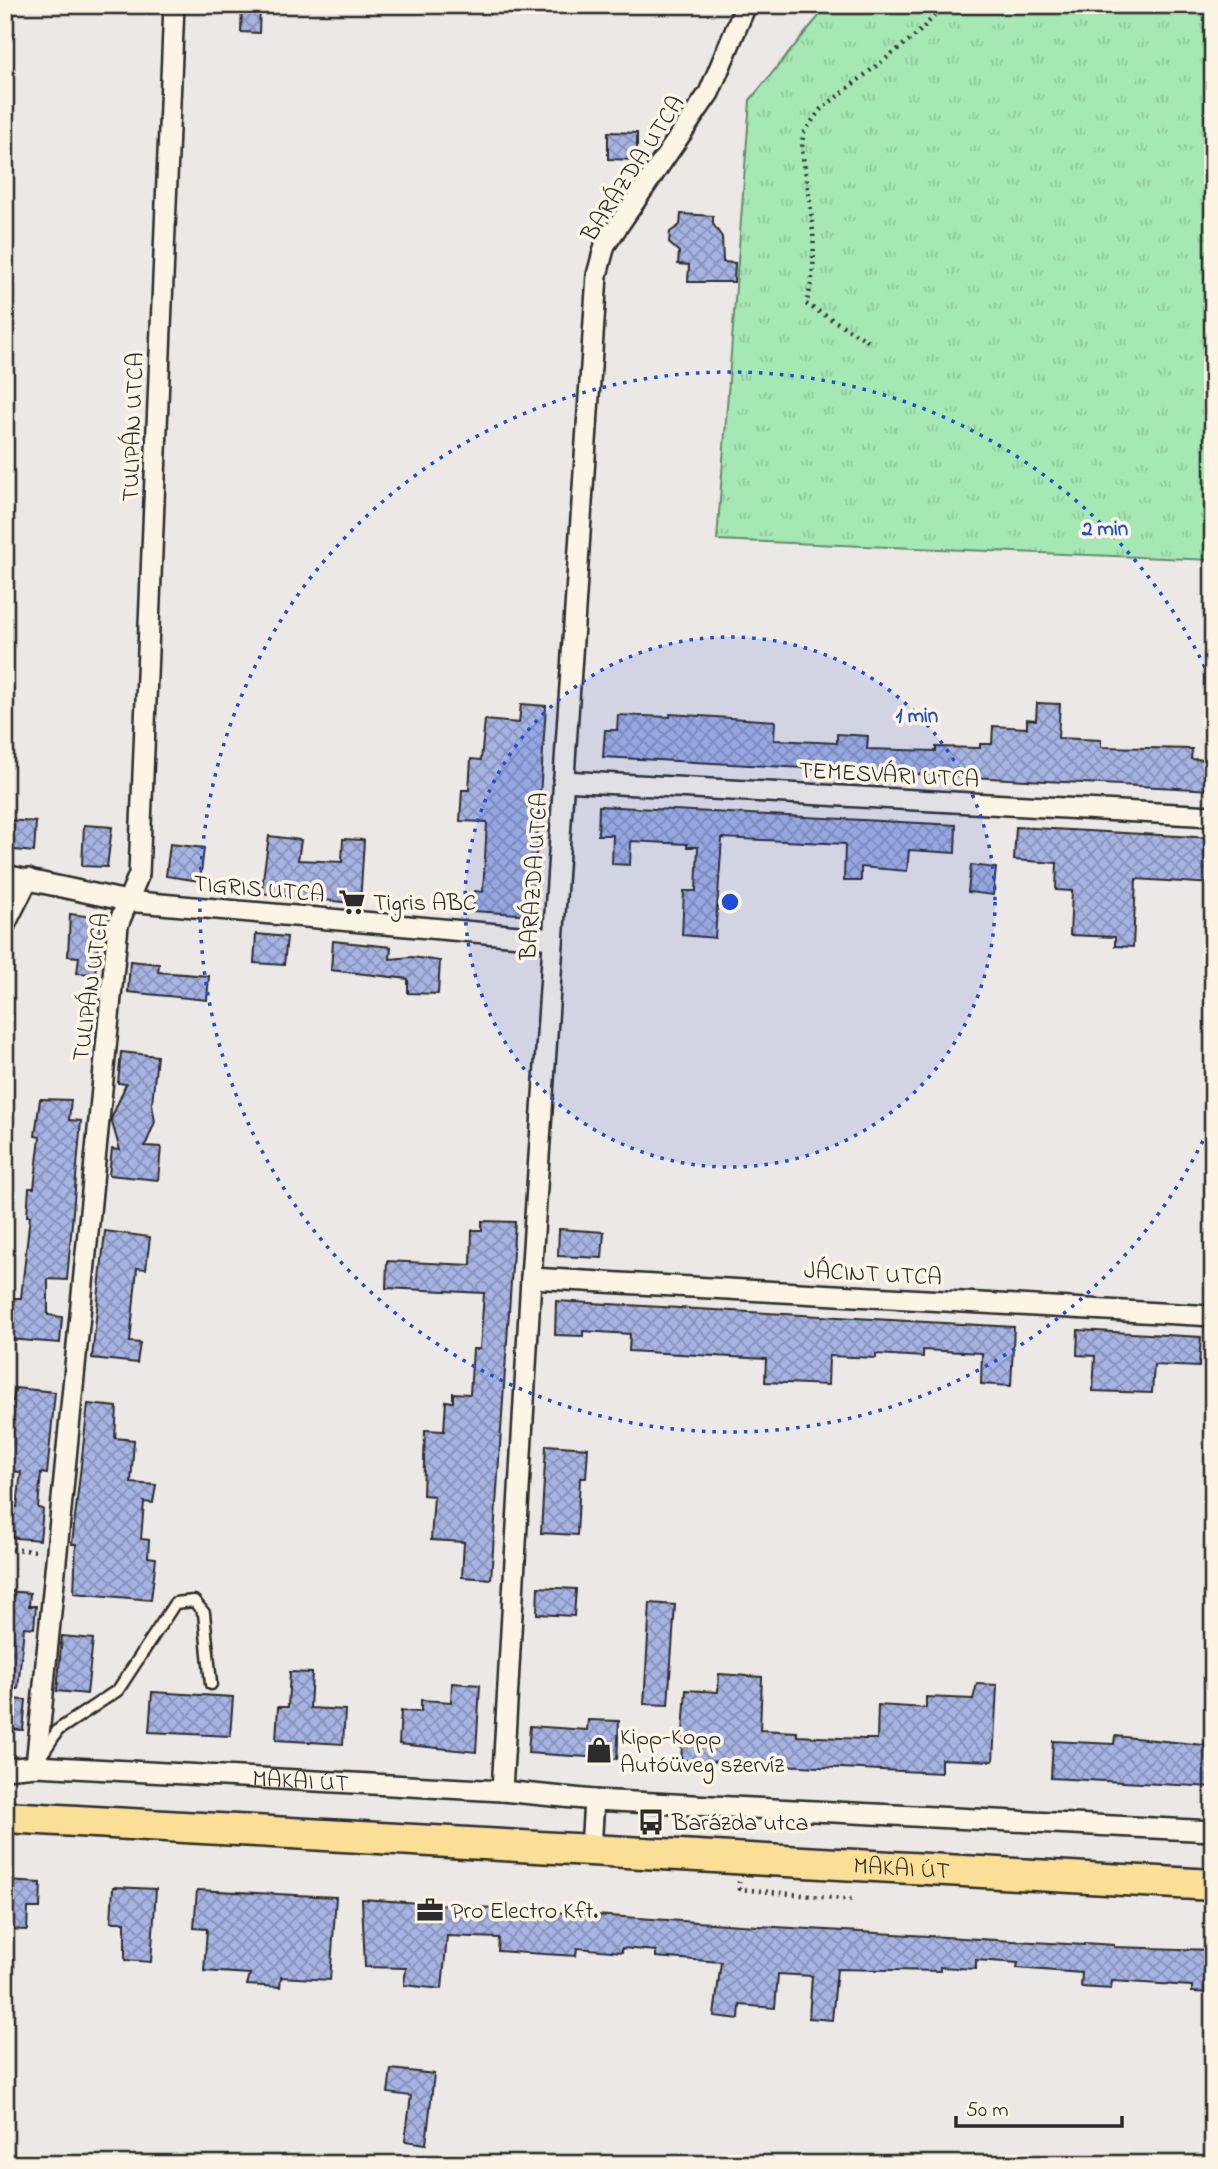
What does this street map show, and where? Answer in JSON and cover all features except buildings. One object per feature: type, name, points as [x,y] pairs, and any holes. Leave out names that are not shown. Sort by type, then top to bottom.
[{"type":"main road","name":"MAKAI ÚT","points":[[5,1817],[1213,1885]]},
{"type":"street","name":"TULIPÁN UTCA","points":[[36,1766],[118,925],[139,874],[174,5]]},
{"type":"street","name":"BARÁZDA UTCA","points":[[502,1791],[531,1278],[597,275],[605,245],[709,93],[746,5]]},
{"type":"street","name":"TEMESVÁRI UTCA","points":[[563,781],[1213,816]]},
{"type":"street","name":"TIGRIS UTCA","points":[[5,875],[127,901],[553,939]]},
{"type":"street","points":[[5,925],[27,878]]},
{"type":"street","name":"JÁCINT UTCA","points":[[531,1278],[1213,1316]]},
{"type":"street","name":"MAKAI ÚT","points":[[5,1769],[36,1766],[502,1791],[594,1800],[1213,1831]]},
{"type":"street","points":[[591,1849],[594,1800]]},
{"type":"lane","points":[[36,1766],[58,1730],[118,1690],[175,1602],[194,1601],[204,1613],[211,1684]]},
{"type":"path","points":[[868,341],[806,304],[812,286],[814,261],[802,150],[803,134],[820,110],[916,35],[945,5]]},
{"type":"path","points":[[5,1549],[56,1553]]},
{"type":"green space","points":[[828,5],[1213,5],[1213,560],[717,540],[750,100]]},
{"type":"place","name":"Tigris ABC","points":[[352,902]]},
{"type":"place","name":"Kipp-Kopp Autóüveg szervíz","points":[[599,1750]]},
{"type":"place","name":"Barázda utca","points":[[651,1822]]},
{"type":"place","name":"Pro Electro Kft.","points":[[430,1910]]}]
